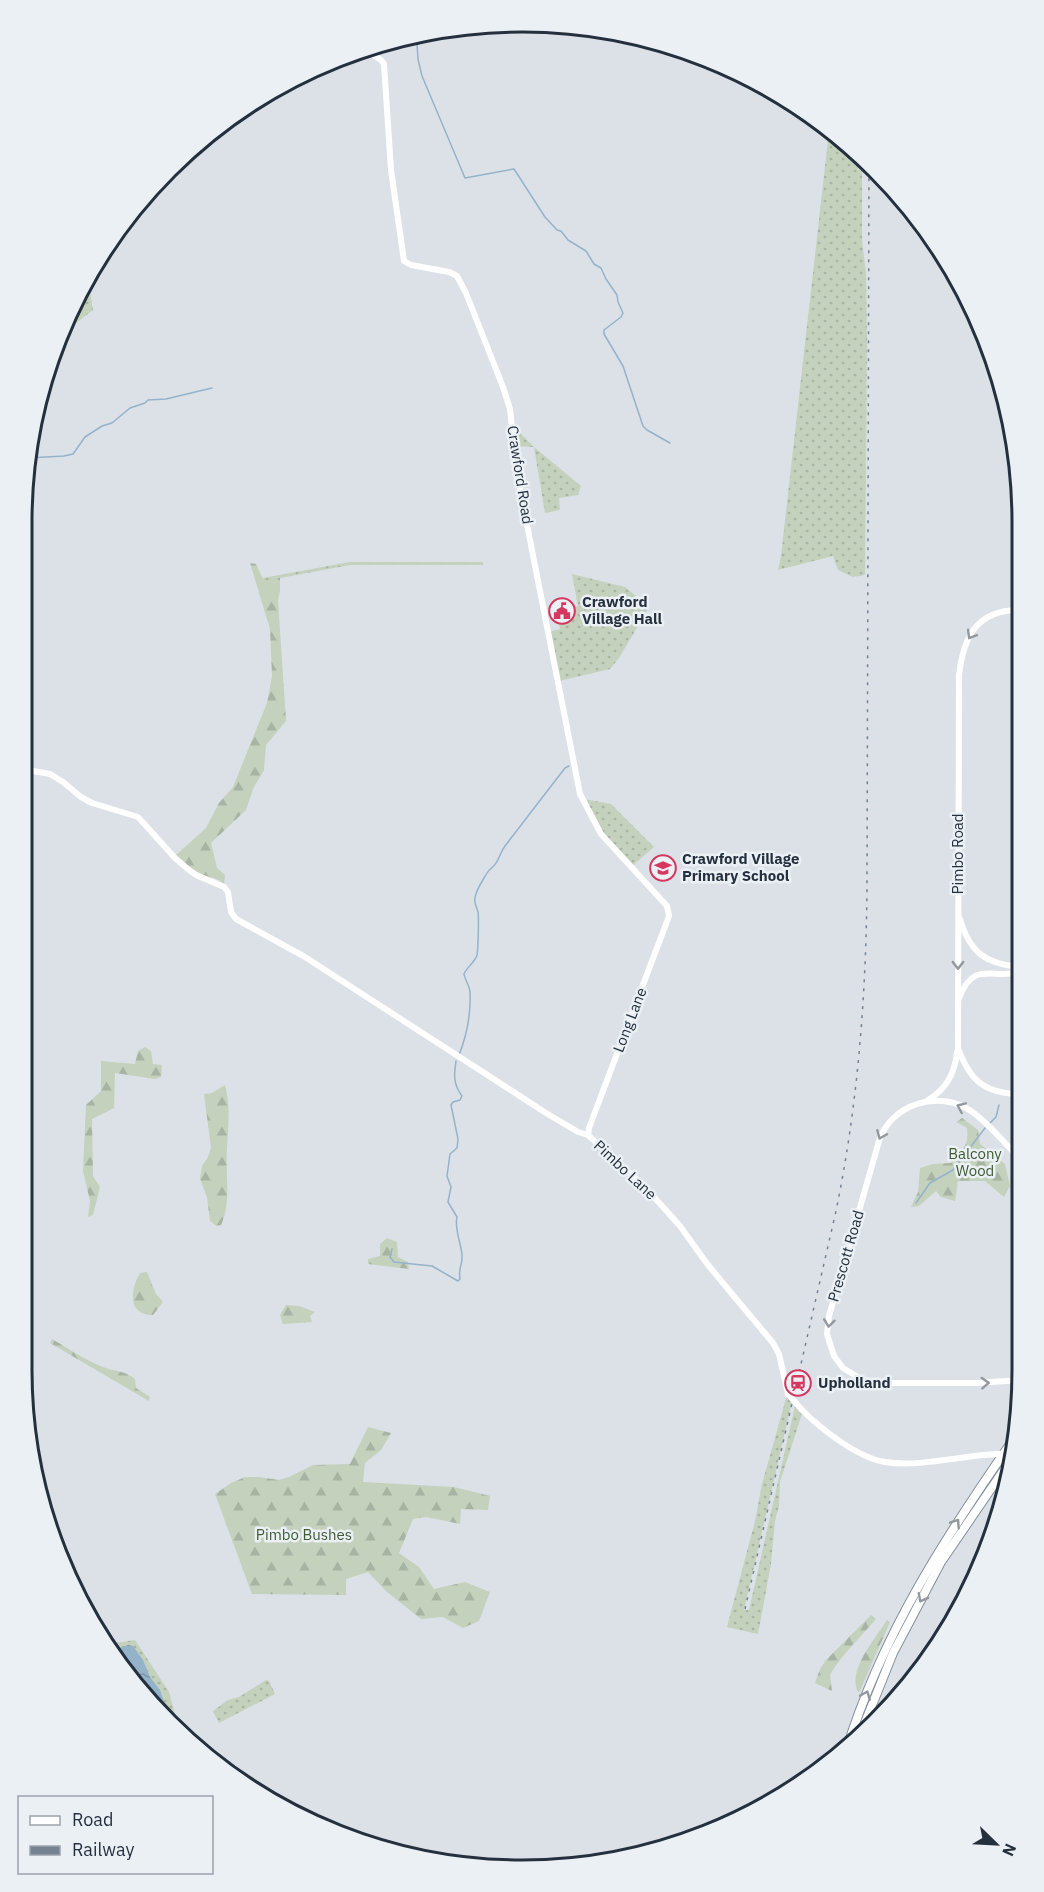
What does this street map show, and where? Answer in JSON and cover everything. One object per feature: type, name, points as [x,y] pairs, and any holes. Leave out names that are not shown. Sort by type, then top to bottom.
[{"type":"highway","points":[[853,1732],[877,1668],[911,1597],[948,1535],[1005,1451]]},
{"type":"highway","points":[[866,1720],[892,1653],[941,1562],[1001,1474]]},
{"type":"street","name":"Crawford Road","points":[[373,55],[381,60],[385,71],[391,170],[405,261],[411,265],[449,272],[457,276],[508,404],[518,474],[578,789],[601,834],[667,906]]},
{"type":"street","name":"Pimbo Road","points":[[1012,610],[1000,611],[986,618],[971,632],[963,650],[959,676],[958,786],[958,1048],[963,1062],[974,1078],[985,1087],[1012,1094]]},
{"type":"street","name":"Pimbo Lane","points":[[32,771],[50,774],[92,803],[138,817],[179,862],[196,875],[224,887],[229,898],[231,912],[236,919],[305,957],[546,1113],[578,1132],[588,1135],[612,1155],[666,1209],[708,1265],[773,1343],[779,1354],[788,1394],[816,1422],[864,1455],[880,1461],[898,1463],[1005,1453]]},
{"type":"street","name":"Long Lane","points":[[588,1135],[669,916],[667,906]]},
{"type":"street","points":[[958,912],[967,939],[981,956],[994,963],[1012,966]]},
{"type":"street","points":[[958,1000],[967,983],[975,976],[1012,972]]},
{"type":"street","points":[[925,1101],[938,1093],[948,1082],[955,1067],[958,1048]]},
{"type":"street","name":"Prescott Road","points":[[1012,1151],[977,1116],[965,1107],[951,1102],[925,1101],[907,1107],[889,1121],[880,1135],[827,1328],[834,1356],[843,1368],[853,1375],[872,1382],[1012,1381]]},
{"type":"green space","points":[[828,139],[858,165],[858,170],[862,171],[862,240],[866,274],[867,338],[865,575],[853,577],[838,570],[833,556],[778,570]]},
{"type":"green space","points":[[90,291],[93,310],[73,326]]},
{"type":"green space","points":[[511,424],[534,447],[514,446]]},
{"type":"green space","points":[[534,447],[581,486],[578,495],[559,498],[560,510],[545,513]]},
{"type":"green space","points":[[350,562],[483,562],[483,565],[350,565],[280,578],[280,583],[264,581],[263,578]]},
{"type":"green space","points":[[250,563],[256,564],[264,581],[280,583],[278,600],[286,721],[266,745],[264,770],[253,789],[246,810],[211,843],[217,868],[225,875],[224,884],[194,870],[176,855],[206,828],[219,803],[233,787],[267,703],[272,676],[270,629]]},
{"type":"green space","points":[[572,574],[625,587],[649,607],[610,669],[559,681],[549,632],[560,629],[558,618],[571,616],[571,608],[578,606]]},
{"type":"green space","points":[[584,799],[611,804],[654,847],[632,866],[602,832]]},
{"type":"green space","points":[[145,1047],[151,1051],[153,1064],[162,1065],[161,1077],[155,1079],[115,1073],[114,1108],[92,1119],[93,1176],[100,1187],[93,1215],[88,1217],[90,1201],[83,1171],[86,1105],[101,1091],[101,1061],[135,1064],[138,1051]]},
{"type":"green space","points":[[225,1085],[229,1109],[227,1198],[221,1225],[217,1226],[210,1221],[207,1197],[200,1179],[202,1166],[211,1148],[204,1094],[212,1093]]},
{"type":"green space","name":"Balcony Wood","points":[[962,1118],[978,1130],[980,1144],[1005,1164],[1010,1186],[1004,1197],[985,1181],[958,1181],[955,1201],[941,1197],[936,1191],[919,1206],[911,1207],[918,1192],[920,1168],[933,1164],[951,1163],[964,1147],[967,1128],[956,1122]]},
{"type":"green space","points":[[387,1238],[397,1242],[398,1257],[408,1262],[409,1269],[368,1264],[368,1259],[380,1256],[380,1244]]},
{"type":"green space","points":[[147,1272],[156,1294],[163,1302],[153,1315],[138,1311],[133,1300],[134,1286],[140,1273]]},
{"type":"green space","points":[[286,1305],[299,1306],[315,1312],[310,1316],[312,1322],[283,1324],[280,1315]]},
{"type":"green space","points":[[52,1339],[96,1364],[131,1376],[135,1379],[136,1388],[150,1397],[149,1401],[50,1343]]},
{"type":"green space","points":[[787,1395],[792,1401],[744,1610],[749,1610],[795,1406],[802,1414],[780,1482],[771,1564],[758,1634],[727,1627],[755,1521],[762,1484]]},
{"type":"green space","name":"Pimbo Bushes","points":[[368,1427],[391,1433],[381,1450],[365,1463],[363,1482],[454,1487],[490,1496],[488,1510],[461,1509],[460,1524],[426,1517],[413,1519],[399,1553],[419,1567],[434,1589],[465,1582],[490,1592],[479,1621],[463,1628],[443,1617],[421,1619],[386,1591],[368,1572],[346,1579],[346,1595],[252,1594],[215,1494],[245,1477],[279,1480],[313,1465],[350,1464]]},
{"type":"green space","points":[[871,1615],[876,1619],[830,1675],[832,1691],[815,1683],[826,1660]]},
{"type":"green space","points":[[887,1620],[890,1622],[859,1693],[856,1675],[859,1665]]},
{"type":"green space","points":[[135,1640],[169,1692],[176,1718],[133,1669],[114,1643]]},
{"type":"green space","points":[[266,1680],[269,1681],[275,1694],[219,1723],[213,1711],[228,1700],[239,1697]]},
{"type":"water","points":[[128,1645],[133,1646],[160,1690],[165,1706],[133,1669],[118,1649]]},
{"type":"waterway","points":[[417,44],[422,76],[465,178],[514,169],[545,217],[568,240],[586,251],[594,264],[601,268],[617,295],[623,313],[604,330],[604,334],[623,366],[643,426],[670,443]]},
{"type":"waterway","points":[[36,458],[73,454],[85,437],[102,426],[112,423],[130,408],[148,400],[166,399],[212,388]]},
{"type":"waterway","points":[[459,1055],[470,1009],[470,990],[464,974],[477,955],[478,912],[475,903],[477,891],[505,846],[565,768],[569,766]]},
{"type":"waterway","points":[[392,1249],[390,1257],[394,1262],[432,1266],[458,1281],[460,1279],[462,1255],[456,1226],[457,1217],[448,1202],[451,1187],[447,1176],[450,1154],[457,1148],[458,1139],[451,1105],[460,1100],[462,1096],[455,1079],[456,1061]]},
{"type":"waterway","points":[[990,1123],[996,1117],[999,1105]]},
{"type":"waterway","points":[[916,1203],[930,1183],[953,1170],[985,1128]]},
{"type":"railway","points":[[745,1609],[844,1171],[863,1009],[867,887],[869,175]]},
{"type":"place","name":"Crawford Village Hall","points":[[562,611]]},
{"type":"place","name":"Crawford Village Primary School","points":[[663,868]]},
{"type":"place","name":"Upholland","points":[[798,1383]]}]
